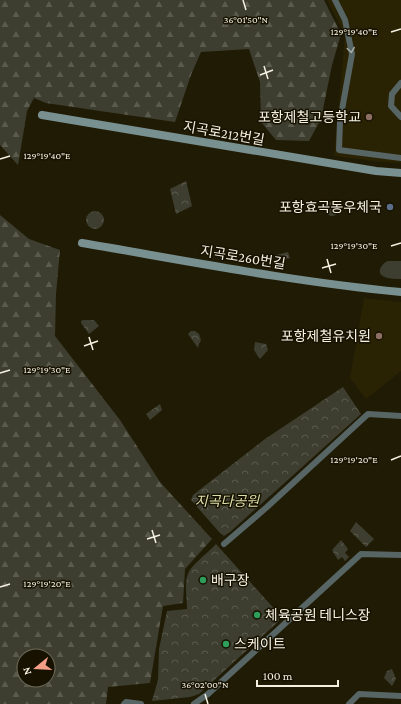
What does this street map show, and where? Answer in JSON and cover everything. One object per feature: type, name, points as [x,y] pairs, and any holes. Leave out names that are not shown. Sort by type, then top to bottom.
[{"type":"street","points":[[335,0],[345,20],[352,54],[340,121],[338,150],[401,158]]},
{"type":"street","points":[[401,83],[392,94],[391,106],[401,117]]},
{"type":"street","name":"지곡로212번길","points":[[42,115],[376,171],[401,173]]},
{"type":"street","name":"지곡로260번길","points":[[82,243],[222,267],[359,288],[401,292]]},
{"type":"street","points":[[224,544],[267,507],[368,414],[401,416]]},
{"type":"street","points":[[194,704],[208,694],[361,554],[401,555]]},
{"type":"street","points":[[349,704],[359,694],[401,696]]},
{"type":"street","points":[[124,704],[126,702],[141,704]]},
{"type":"shaded area","name":"포항제철고등학교","points":[[327,0],[401,0],[401,163],[334,156],[345,35]]},
{"type":"shaded area","name":"포항제철유치원","points":[[364,298],[401,302],[401,371],[366,399],[350,378]]},
{"type":"green space","points":[[0,0],[324,0],[341,34],[332,65],[321,119],[309,141],[276,140],[261,122],[260,82],[249,49],[201,52],[191,75],[175,122],[46,103],[34,98],[27,111],[18,165],[0,145]]},
{"type":"green space","points":[[186,181],[192,206],[176,214],[170,189]]},
{"type":"green space","points":[[332,202],[337,204],[339,209],[337,214],[332,216],[327,214],[325,209],[327,204]]},
{"type":"green space","points":[[95,211],[101,214],[104,220],[101,226],[95,229],[89,226],[86,220],[89,214]]},
{"type":"green space","points":[[0,215],[29,239],[60,250],[56,294],[55,336],[120,420],[160,482],[212,539],[185,569],[183,603],[163,606],[150,683],[108,687],[106,704],[0,704]]},
{"type":"green space","points":[[288,252],[290,258],[278,261],[276,255]]},
{"type":"green space","points":[[388,261],[401,261],[401,279],[386,278],[380,274],[381,267]]},
{"type":"green space","points":[[83,320],[94,320],[99,326],[89,334],[81,323]]},
{"type":"green space","points":[[191,331],[195,331],[199,334],[201,340],[198,348],[188,334]]},
{"type":"green space","points":[[255,342],[266,344],[268,350],[260,359],[254,350]]},
{"type":"green space","name":"지곡다공원","points":[[343,387],[361,414],[230,532],[224,536],[220,533],[191,500],[193,495],[265,439]]},
{"type":"green space","points":[[160,404],[162,410],[150,420],[146,414]]},
{"type":"green space","points":[[356,522],[374,539],[366,547],[350,531]]},
{"type":"green space","points":[[341,540],[348,549],[345,553],[349,557],[345,561],[342,557],[338,560],[332,550]]},
{"type":"green space","points":[[216,544],[278,613],[280,616],[278,622],[199,694],[190,697],[152,701],[158,680],[159,649],[167,611],[187,609],[186,587],[188,574],[196,563]]},
{"type":"green space","points":[[392,669],[396,679],[392,686],[384,678],[387,671]]},
{"type":"place","name":"포항제철고등학교","points":[[369,117]]},
{"type":"place","name":"포항효곡동우체국","points":[[390,207]]},
{"type":"place","name":"포항제철유치원","points":[[379,336]]},
{"type":"place","name":"배구장","points":[[203,580]]},
{"type":"place","name":"체육공원 테니스장","points":[[257,615]]},
{"type":"place","name":"스케이트","points":[[226,644]]}]
